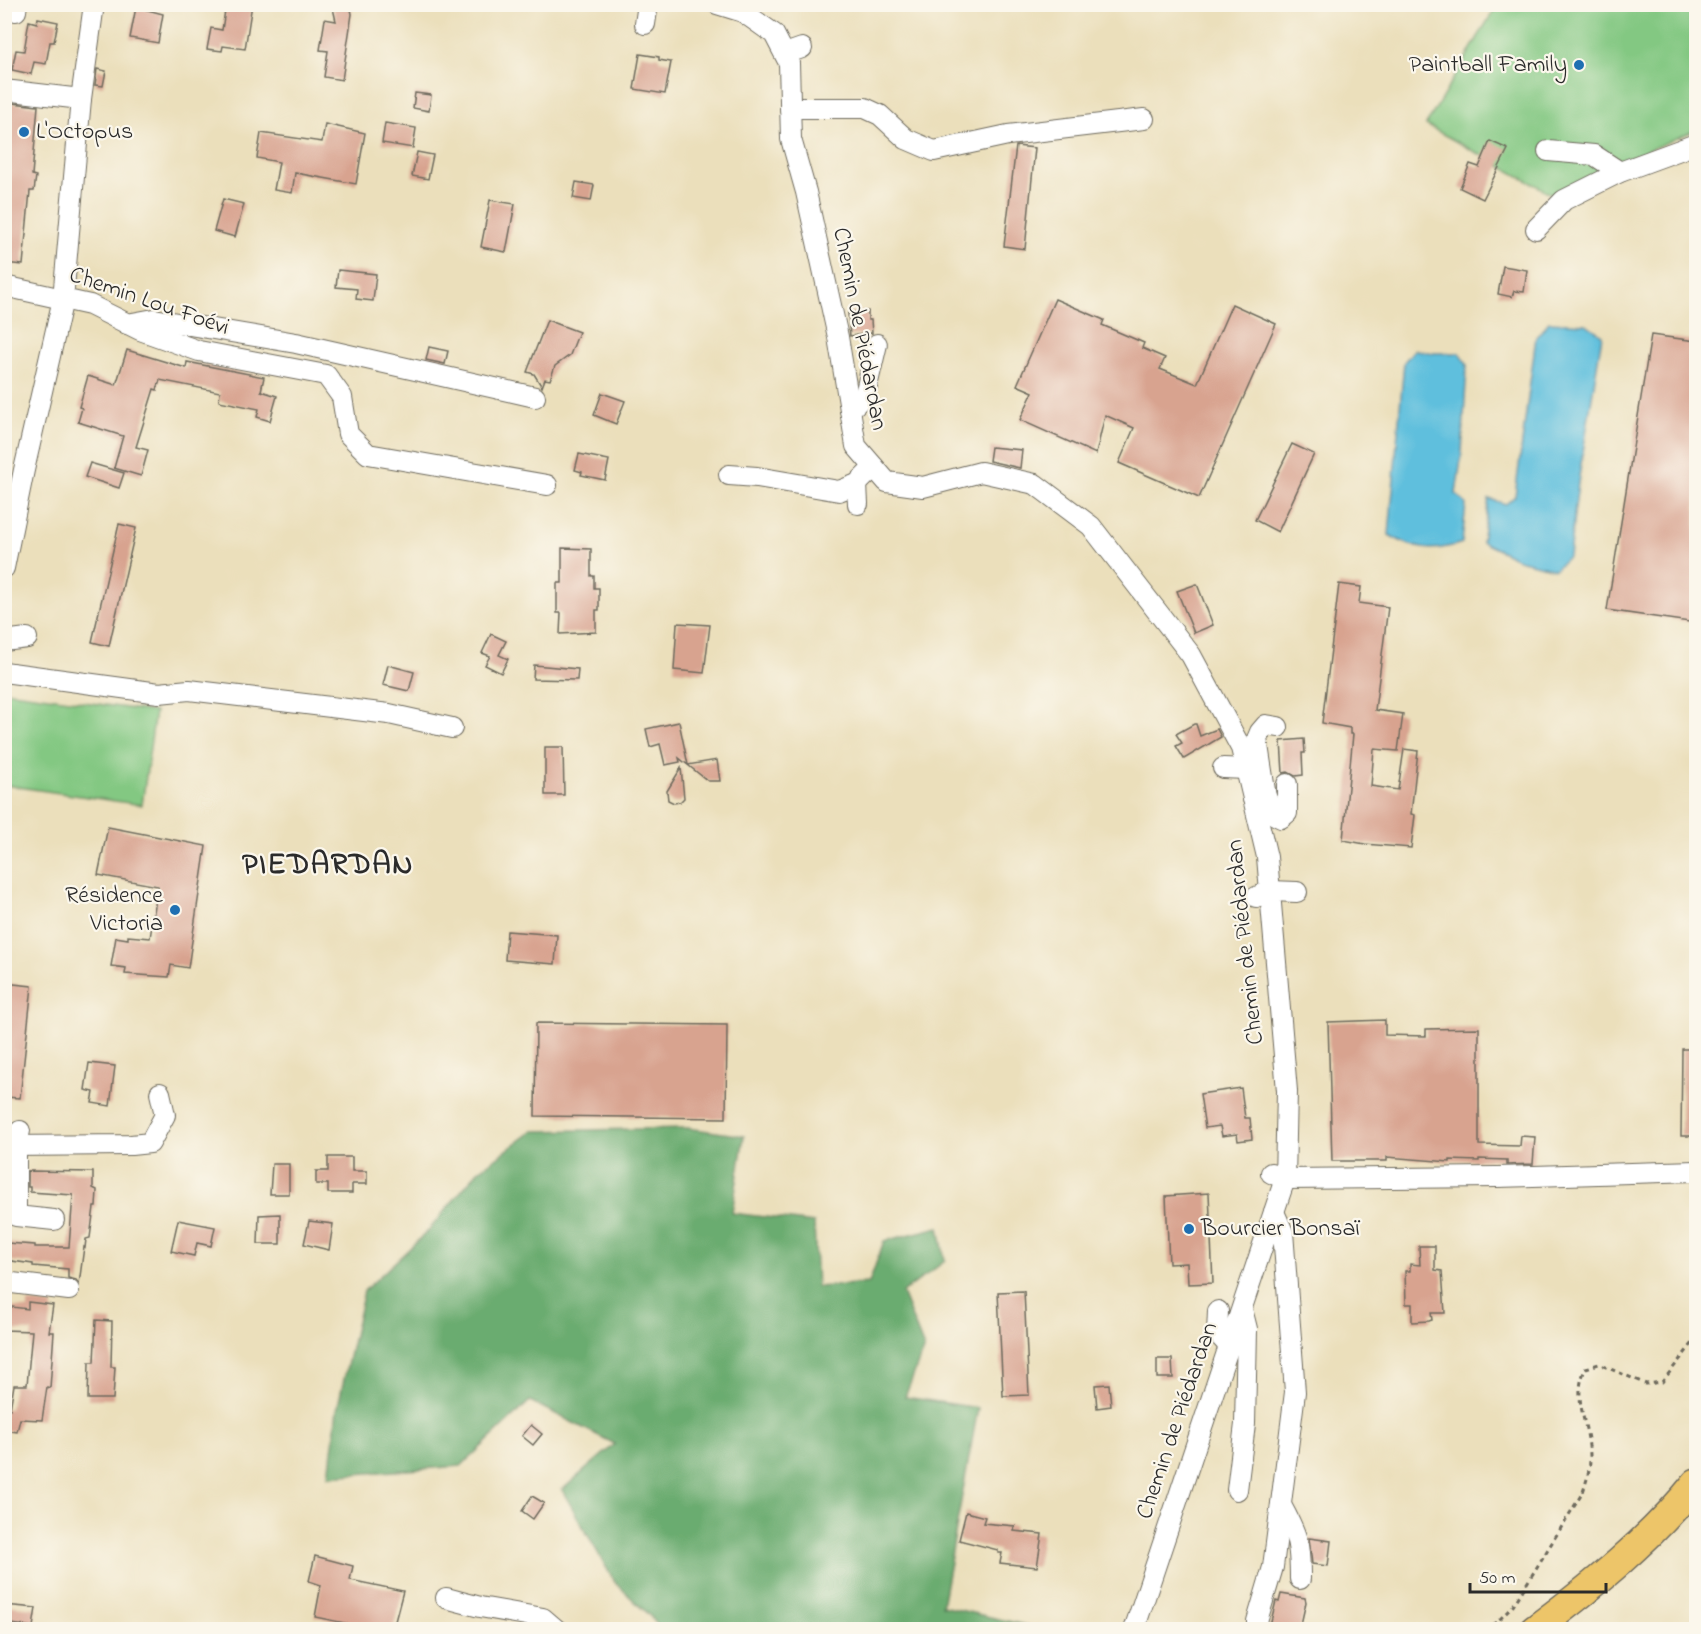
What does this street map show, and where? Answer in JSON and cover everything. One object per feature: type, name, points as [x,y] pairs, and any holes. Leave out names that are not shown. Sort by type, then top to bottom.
[{"type":"highway","points":[[1534,1629],[1582,1594],[1642,1543],[1696,1483]]},
{"type":"street","points":[[4,568],[13,478],[63,298],[81,99],[94,4]]},
{"type":"street","points":[[645,24],[648,4]]},
{"type":"street","name":"Chemin de Piédardan","points":[[717,4],[743,12],[793,51],[789,63],[791,139],[806,192],[838,337],[856,446],[887,482],[923,487],[981,472],[1035,477],[1035,484],[1091,526],[1191,655],[1241,748],[1246,769],[1259,798],[1267,857],[1263,894],[1287,1091],[1274,1212],[1134,1629]]},
{"type":"street","points":[[4,90],[81,99]]},
{"type":"street","points":[[790,108],[865,108],[880,115],[906,139],[934,151],[1008,135],[1144,119]]},
{"type":"street","points":[[1536,229],[1564,200],[1620,172],[1696,144]]},
{"type":"street","points":[[1548,151],[1594,155],[1620,172]]},
{"type":"street","name":"Chemin Lou Foévi","points":[[8,292],[63,298],[90,305],[140,330],[200,351],[326,375],[342,397],[348,434],[368,454],[547,485]]},
{"type":"street","points":[[127,324],[154,320],[296,343],[535,397]]},
{"type":"street","points":[[850,410],[865,395],[877,344]]},
{"type":"street","points":[[729,475],[757,477],[858,494],[874,467]]},
{"type":"street","points":[[4,641],[27,638]]},
{"type":"street","points":[[4,672],[159,693],[189,690],[378,713],[452,728]]},
{"type":"street","points":[[1278,727],[1266,725],[1257,739],[1259,798],[1275,815],[1281,818],[1287,813],[1287,784]]},
{"type":"street","points":[[1223,768],[1246,769]]},
{"type":"street","points":[[1263,894],[1297,892]]},
{"type":"street","points":[[54,1220],[16,1216],[13,1141],[79,1138],[131,1145],[150,1143],[165,1115],[160,1093]]},
{"type":"street","points":[[1278,1176],[1497,1177],[1696,1171]]},
{"type":"street","points":[[1257,1629],[1257,1621],[1273,1568],[1295,1392],[1283,1232],[1274,1212]]},
{"type":"street","points":[[4,1282],[69,1290]]},
{"type":"street","points":[[1237,1490],[1245,1424],[1247,1329],[1242,1308]]},
{"type":"street","points":[[1218,1311],[1217,1333],[1230,1347]]},
{"type":"street","points":[[1281,1505],[1295,1531],[1300,1550],[1300,1578]]},
{"type":"street","points":[[446,1598],[480,1608],[543,1618],[557,1629]]},
{"type":"path","points":[[1485,1629],[1499,1620],[1513,1606],[1583,1492],[1590,1471],[1589,1447],[1580,1404],[1580,1379],[1586,1368],[1599,1365],[1646,1384],[1662,1382],[1696,1339]]},
{"type":"green space","name":"Paintball Family","points":[[1497,5],[1696,5],[1696,130],[1611,166],[1557,197],[1426,125]]},
{"type":"green space","points":[[5,691],[155,712],[142,805],[5,785]]},
{"type":"green space","points":[[687,1128],[744,1136],[732,1213],[814,1223],[817,1287],[869,1283],[884,1241],[939,1227],[945,1261],[902,1293],[924,1348],[905,1397],[978,1408],[942,1606],[1042,1629],[663,1629],[614,1581],[562,1490],[615,1444],[530,1401],[461,1466],[329,1476],[337,1410],[364,1291],[427,1232],[478,1171],[533,1131]]},
{"type":"water","points":[[1549,322],[1586,324],[1602,335],[1578,483],[1569,556],[1555,569],[1522,561],[1482,542],[1489,499],[1506,504],[1515,496],[1536,337]]},
{"type":"water","points":[[1414,350],[1460,353],[1467,364],[1462,452],[1456,494],[1466,504],[1462,543],[1442,548],[1416,547],[1389,535],[1404,362]]},
{"type":"building","points":[[226,4],[252,4],[245,49],[223,46],[222,51],[207,49],[211,28],[222,30]]},
{"type":"building","points":[[332,4],[350,4],[352,14],[342,80],[324,77],[328,51],[320,50],[325,19],[336,21]]},
{"type":"building","points":[[136,7],[163,14],[158,43],[130,38]]},
{"type":"building","points":[[38,18],[58,22],[54,42],[50,42],[46,64],[34,62],[31,74],[12,70],[16,50],[24,51],[29,21],[37,23]]},
{"type":"building","points":[[640,54],[659,57],[659,60],[671,62],[665,94],[634,89]]},
{"type":"building","points":[[97,69],[106,71],[103,86],[95,85]]},
{"type":"building","points":[[415,93],[431,95],[429,111],[413,108]]},
{"type":"building","points":[[4,102],[38,106],[32,175],[36,176],[34,191],[30,191],[23,265],[4,263]]},
{"type":"building","points":[[385,123],[416,128],[413,148],[382,143]]},
{"type":"building","points":[[325,124],[365,133],[356,184],[295,173],[292,193],[274,190],[279,162],[257,158],[261,133],[322,142]]},
{"type":"building","points":[[1490,141],[1508,149],[1483,199],[1460,188],[1470,164],[1479,167]]},
{"type":"building","points":[[1016,146],[1035,148],[1025,249],[1004,246]]},
{"type":"building","points":[[417,152],[433,155],[428,179],[412,176]]},
{"type":"building","points":[[576,182],[594,185],[591,201],[573,198]]},
{"type":"building","points":[[223,199],[244,204],[235,237],[214,231]]},
{"type":"building","points":[[490,200],[515,204],[506,252],[481,247]]},
{"type":"building","points":[[1503,266],[1527,270],[1524,292],[1514,291],[1512,297],[1498,294]]},
{"type":"building","points":[[338,270],[376,274],[373,301],[356,299],[357,289],[336,287]]},
{"type":"building","points":[[1055,299],[1104,320],[1102,325],[1144,343],[1142,348],[1165,358],[1160,369],[1197,384],[1232,304],[1276,324],[1199,498],[1119,463],[1134,428],[1105,415],[1096,454],[1020,420],[1033,392],[1017,385]]},
{"type":"building","points":[[868,311],[872,333],[850,336],[848,313]]},
{"type":"building","points":[[547,320],[579,332],[570,355],[555,366],[550,380],[545,379],[542,387],[534,374],[527,372]]},
{"type":"building","points":[[1651,335],[1696,341],[1696,623],[1607,610]]},
{"type":"building","points":[[429,347],[448,351],[445,364],[426,360]]},
{"type":"building","points":[[127,350],[186,368],[187,362],[264,377],[261,391],[277,396],[270,421],[257,417],[259,409],[219,401],[220,392],[160,380],[157,390],[154,389],[136,447],[148,450],[141,476],[114,468],[123,436],[78,422],[82,408],[79,407],[88,376],[116,385]]},
{"type":"building","points":[[602,393],[625,401],[616,424],[594,415]]},
{"type":"building","points":[[1292,444],[1314,454],[1278,532],[1255,520]]},
{"type":"building","points":[[991,447],[1022,450],[1020,468],[989,461]]},
{"type":"building","points":[[579,454],[609,460],[605,480],[581,475],[582,472],[575,470]]},
{"type":"building","points":[[90,463],[124,473],[119,488],[85,477]]},
{"type":"building","points":[[119,524],[136,528],[109,646],[92,642]]},
{"type":"building","points":[[562,548],[591,549],[591,576],[594,576],[594,588],[599,588],[596,632],[560,634],[561,613],[557,613],[557,583],[562,583]]},
{"type":"building","points":[[1197,584],[1213,625],[1194,633],[1177,591]]},
{"type":"building","points":[[1339,584],[1361,587],[1359,603],[1388,607],[1375,710],[1403,714],[1398,751],[1374,749],[1371,786],[1398,790],[1404,749],[1418,751],[1411,814],[1415,815],[1411,848],[1343,840],[1353,734],[1350,734],[1350,728],[1322,723]]},
{"type":"building","points":[[677,623],[710,625],[704,673],[674,670]]},
{"type":"building","points":[[491,634],[506,641],[499,655],[508,659],[501,673],[485,665],[490,656],[482,653]]},
{"type":"building","points":[[388,665],[414,672],[409,691],[383,685]]},
{"type":"building","points":[[534,665],[578,669],[577,680],[533,679]]},
{"type":"building","points":[[679,722],[688,765],[717,760],[720,781],[708,781],[679,758],[680,762],[665,765],[660,744],[650,747],[646,729]]},
{"type":"building","points":[[1194,724],[1200,736],[1217,729],[1221,737],[1184,759],[1176,746],[1182,743],[1176,734]]},
{"type":"building","points":[[1304,739],[1303,775],[1283,773],[1281,741]]},
{"type":"building","points":[[545,747],[563,747],[564,795],[545,795]]},
{"type":"building","points":[[681,768],[684,798],[674,803],[668,800],[667,791]]},
{"type":"building","name":"Résidence Victoria","points":[[108,827],[206,846],[188,968],[171,965],[169,977],[125,974],[126,968],[111,966],[116,937],[150,938],[158,886],[98,875]]},
{"type":"building","points":[[507,931],[557,935],[555,964],[505,960]]},
{"type":"building","points":[[4,983],[32,986],[20,1098],[4,1097]]},
{"type":"building","points":[[1385,1020],[1385,1035],[1426,1036],[1426,1029],[1479,1028],[1479,1145],[1520,1146],[1521,1136],[1535,1137],[1533,1164],[1507,1165],[1507,1160],[1450,1160],[1450,1162],[1387,1157],[1387,1161],[1332,1161],[1328,1022]]},
{"type":"building","points":[[536,1023],[727,1025],[726,1118],[535,1116]]},
{"type":"building","points":[[1682,1049],[1696,1049],[1696,1136],[1681,1136]]},
{"type":"building","points":[[89,1063],[115,1066],[110,1106],[92,1103],[94,1092],[85,1090]]},
{"type":"building","points":[[1241,1088],[1245,1118],[1250,1118],[1252,1139],[1238,1141],[1237,1134],[1222,1136],[1220,1126],[1205,1128],[1200,1094]]},
{"type":"building","points":[[328,1157],[352,1157],[352,1171],[367,1171],[367,1184],[352,1184],[352,1193],[328,1193],[328,1184],[316,1184],[316,1171],[328,1171]]},
{"type":"building","points":[[272,1164],[289,1164],[289,1194],[270,1194]]},
{"type":"building","points":[[28,1171],[93,1172],[93,1188],[97,1190],[96,1207],[94,1207],[90,1238],[86,1239],[84,1247],[79,1284],[76,1280],[68,1278],[68,1269],[33,1266],[33,1264],[5,1260],[7,1243],[35,1245],[35,1247],[69,1247],[73,1195],[30,1192]]},
{"type":"building","name":"Bourcier Bonsaï","points":[[1209,1193],[1213,1283],[1188,1284],[1187,1263],[1169,1264],[1166,1196]]},
{"type":"building","points":[[280,1214],[280,1244],[258,1244],[259,1215]]},
{"type":"building","points":[[178,1220],[215,1227],[211,1246],[197,1243],[194,1256],[171,1251]]},
{"type":"building","points":[[309,1221],[333,1224],[329,1250],[304,1244]]},
{"type":"building","points":[[1419,1246],[1435,1246],[1435,1270],[1442,1271],[1445,1313],[1431,1313],[1432,1320],[1412,1322],[1412,1304],[1406,1304],[1405,1271],[1410,1271],[1410,1264],[1420,1265]]},
{"type":"building","points":[[1024,1291],[1029,1395],[1003,1396],[998,1292]]},
{"type":"building","points":[[28,1302],[53,1305],[49,1332],[54,1332],[50,1388],[47,1387],[42,1420],[20,1419],[17,1432],[4,1430],[4,1408],[10,1409],[14,1385],[27,1385],[32,1331],[4,1330],[4,1306],[28,1309]]},
{"type":"building","points":[[96,1320],[112,1321],[111,1367],[115,1367],[113,1399],[88,1399],[89,1362],[94,1362]]},
{"type":"building","points":[[1157,1359],[1172,1359],[1173,1378],[1157,1378]]},
{"type":"building","points":[[1109,1384],[1111,1406],[1097,1408],[1095,1385]]},
{"type":"building","points":[[531,1425],[542,1434],[533,1445],[522,1436]]},
{"type":"building","points":[[532,1496],[544,1503],[533,1519],[522,1511]]},
{"type":"building","points":[[966,1512],[985,1517],[983,1523],[1015,1526],[1014,1531],[1042,1534],[1037,1567],[1000,1563],[1002,1553],[998,1553],[998,1550],[959,1540]]},
{"type":"building","points":[[1309,1538],[1331,1541],[1328,1566],[1312,1564]]},
{"type":"building","points":[[315,1556],[353,1566],[350,1580],[403,1591],[393,1629],[363,1629],[364,1627],[315,1617],[321,1585],[309,1581]]},
{"type":"building","points":[[1281,1594],[1305,1598],[1300,1629],[1269,1629],[1276,1601],[1279,1602]]},
{"type":"building","points":[[4,1605],[36,1608],[33,1627],[4,1623]]},
{"type":"place","name":"Paintball Family","points":[[1579,65]]},
{"type":"place","name":"L'Octopus","points":[[24,132]]},
{"type":"place","name":"Résidence Victoria","points":[[175,910]]},
{"type":"place","name":"Bourcier Bonsaï","points":[[1189,1229]]},
{"type":"district","name":"PIEDARDAN","points":[[328,866]]}]
